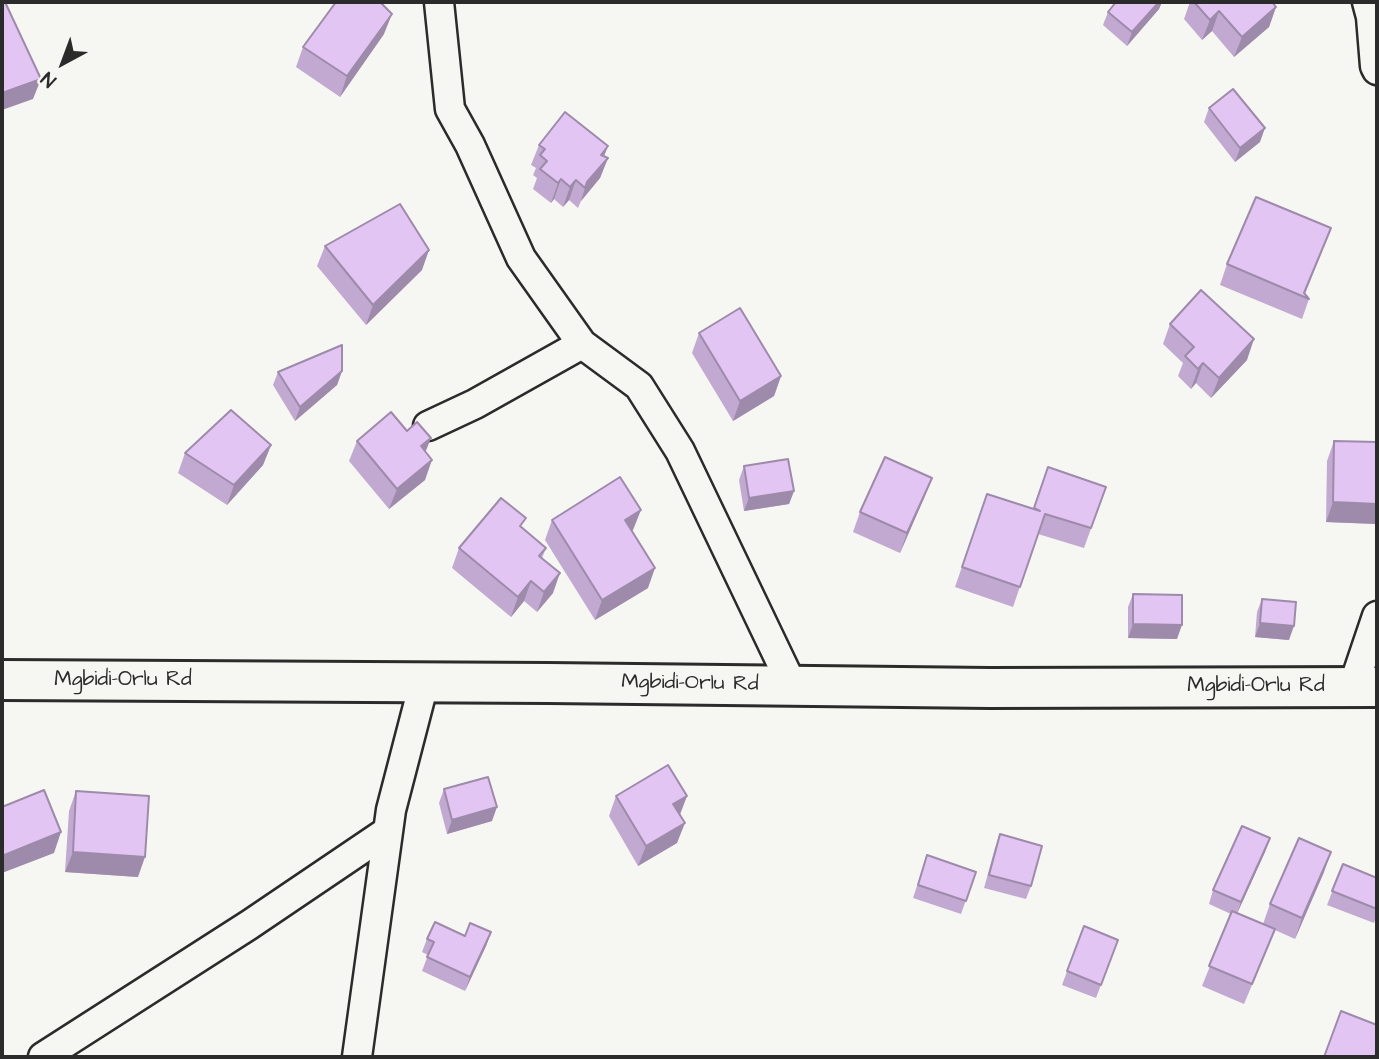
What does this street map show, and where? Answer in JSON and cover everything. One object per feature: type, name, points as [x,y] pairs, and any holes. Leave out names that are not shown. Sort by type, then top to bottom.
[{"type":"main road","name":"Mgbidi-Orlu Rd","points":[[2,680],[990,688],[1365,687]]},
{"type":"street","points":[[439,2],[450,109],[470,145],[521,258],[582,344],[639,386],[680,451],[792,685]]},
{"type":"street","points":[[1367,2],[1377,70]]},
{"type":"street","points":[[428,426],[475,404],[582,344]]},
{"type":"street","points":[[1365,687],[1377,616]]},
{"type":"street","points":[[357,1057],[391,810],[424,682]]},
{"type":"street","points":[[43,1057],[249,925],[388,831]]},
{"type":"building","points":[[2,2],[5,2],[41,79],[2,93]]},
{"type":"building","points":[[336,2],[380,2],[392,14],[347,76],[303,47]]},
{"type":"building","points":[[1116,2],[1159,2],[1132,32],[1108,12]]},
{"type":"building","points":[[1194,2],[1272,2],[1276,7],[1242,37],[1219,11],[1210,20]]},
{"type":"building","points":[[1233,89],[1265,128],[1240,148],[1209,108]]},
{"type":"building","points":[[565,112],[608,146],[601,155],[608,158],[585,188],[576,180],[570,187],[561,179],[558,183],[540,169],[547,161],[540,155],[545,149],[539,145]]},
{"type":"building","points":[[1256,197],[1331,228],[1304,293],[1309,299],[1227,264]]},
{"type":"building","points":[[400,204],[429,250],[373,305],[325,246]]},
{"type":"building","points":[[1201,290],[1254,339],[1219,378],[1203,363],[1198,369],[1185,356],[1194,347],[1170,324]]},
{"type":"building","points":[[740,308],[781,376],[740,401],[699,333]]},
{"type":"building","points":[[342,345],[342,371],[300,407],[278,372]]},
{"type":"building","points":[[231,410],[271,445],[234,485],[185,453]]},
{"type":"building","points":[[391,412],[407,431],[417,422],[431,438],[421,446],[432,460],[397,489],[357,441]]},
{"type":"building","points":[[1334,441],[1377,442],[1377,504],[1333,502]]},
{"type":"building","points":[[885,457],[932,478],[907,533],[860,512]]},
{"type":"building","points":[[788,459],[794,491],[749,498],[744,466]]},
{"type":"building","points":[[1048,467],[1106,487],[1091,528],[1045,514],[1020,587],[962,567],[987,494],[1040,511],[1034,508]]},
{"type":"building","points":[[620,477],[641,510],[625,520],[655,568],[602,600],[552,520]]},
{"type":"building","points":[[501,498],[526,518],[520,526],[546,548],[539,556],[560,573],[544,592],[531,581],[518,597],[459,548]]},
{"type":"building","points":[[1133,594],[1182,595],[1182,625],[1133,624]]},
{"type":"building","points":[[1262,599],[1296,602],[1294,626],[1260,623]]},
{"type":"building","points":[[668,765],[687,796],[673,804],[685,823],[646,846],[616,796]]},
{"type":"building","points":[[488,777],[497,807],[452,820],[444,789]]},
{"type":"building","points":[[44,790],[61,832],[2,856],[2,807]]},
{"type":"building","points":[[76,791],[149,796],[145,857],[73,852]]},
{"type":"building","points":[[1242,826],[1270,838],[1241,902],[1213,890]]},
{"type":"building","points":[[1000,834],[1042,846],[1031,886],[989,875]]},
{"type":"building","points":[[1299,838],[1331,852],[1302,918],[1270,904]]},
{"type":"building","points":[[927,855],[976,872],[966,901],[918,885]]},
{"type":"building","points":[[1343,864],[1377,878],[1377,909],[1332,891]]},
{"type":"building","points":[[1232,911],[1275,929],[1252,984],[1209,966]]},
{"type":"building","points":[[435,922],[465,936],[470,923],[491,932],[470,977],[427,957],[434,942],[427,939]]},
{"type":"building","points":[[1084,926],[1118,940],[1101,985],[1067,971]]},
{"type":"building","points":[[1341,1011],[1377,1025],[1375,1057],[1324,1057]]}]
